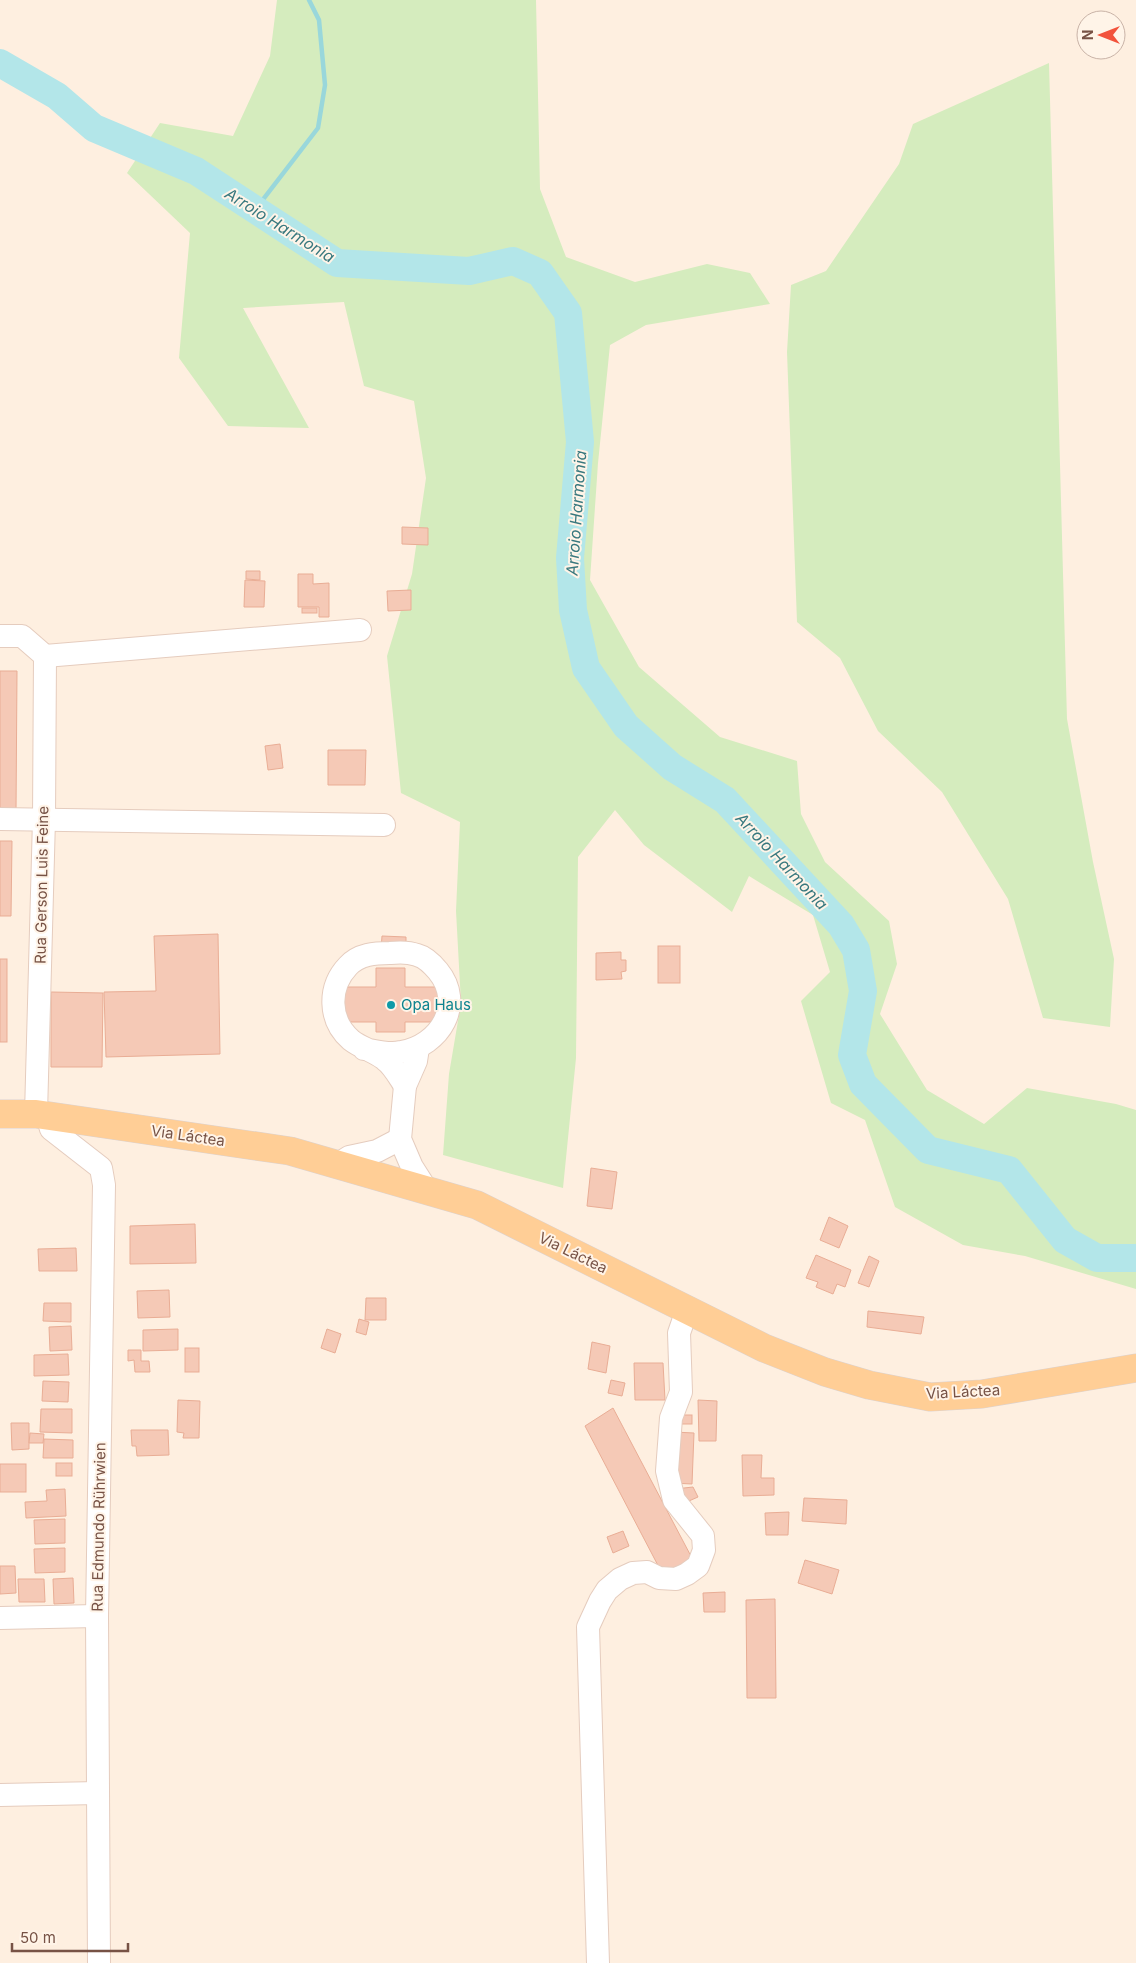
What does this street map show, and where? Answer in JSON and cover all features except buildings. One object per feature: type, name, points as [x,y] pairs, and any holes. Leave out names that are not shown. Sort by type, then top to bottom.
[{"type":"main road","name":"Via Láctea","points":[[0,1114],[42,1115],[290,1151],[426,1189],[477,1205],[764,1348],[825,1372],[869,1385],[930,1397],[982,1394],[1136,1368]]},
{"type":"street","points":[[0,636],[22,636],[45,656],[360,630]]},
{"type":"street","name":"Rua Gerson Luis Feine","points":[[42,1115],[45,656]]},
{"type":"street","points":[[0,819],[384,825]]},
{"type":"street","points":[[364,1048],[382,1053],[400,1053],[418,1048],[432,1038],[444,1025],[449,1010],[449,993],[444,978],[432,965],[418,955],[400,952],[364,955],[350,965],[339,978],[333,993],[333,1010],[339,1025],[350,1038],[364,1048],[385,1059],[405,1086]]},
{"type":"street","points":[[418,1048],[416,1061],[405,1086],[400,1139],[412,1167],[426,1189]]},
{"type":"street","name":"Rua Edmundo Rührwien","points":[[42,1115],[51,1129],[101,1168],[104,1186],[97,1616],[99,1963]]},
{"type":"street","points":[[338,1164],[349,1156],[377,1151],[400,1139]]},
{"type":"street","points":[[598,1963],[588,1627],[607,1590],[620,1579],[633,1573],[647,1572],[659,1578],[676,1579],[698,1566],[704,1550],[703,1536],[674,1500],[666,1471],[671,1418],[681,1392],[679,1333],[687,1310]]},
{"type":"street","points":[[0,1618],[97,1616]]},
{"type":"street","points":[[0,1795],[98,1793]]},
{"type":"green space","points":[[277,0],[536,0],[540,189],[566,257],[635,282],[707,264],[750,273],[770,304],[646,325],[610,345],[598,463],[590,580],[639,667],[720,737],[797,761],[801,814],[825,862],[889,921],[897,964],[880,1014],[927,1090],[984,1124],[1027,1088],[1116,1104],[1136,1110],[1136,1289],[1025,1256],[963,1245],[895,1207],[865,1120],[831,1103],[801,1001],[830,972],[813,915],[749,876],[732,912],[644,845],[615,810],[578,857],[576,1058],[563,1188],[443,1155],[449,1074],[461,1003],[456,911],[460,822],[401,793],[387,656],[412,574],[426,478],[414,401],[364,386],[344,302],[243,308],[309,428],[228,426],[179,358],[190,233],[127,173],[160,123],[233,136],[270,56]]},
{"type":"green space","points":[[1049,63],[1067,719],[1093,862],[1114,959],[1110,1027],[1043,1018],[1008,899],[942,792],[878,731],[840,658],[797,622],[787,352],[791,285],[826,271],[899,164],[913,124]]},
{"type":"waterway","points":[[255,210],[318,128],[325,85],[319,20],[309,0]]},
{"type":"waterway","name":"Arroio Harmonia","points":[[0,63],[57,96],[94,128],[196,171],[337,263],[469,271],[513,261],[540,273],[568,313],[580,442],[570,558],[573,610],[586,668],[626,726],[672,767],[725,800],[841,925],[856,950],[863,991],[852,1055],[863,1084],[928,1150],[1009,1170],[1065,1240],[1097,1258],[1136,1258]]},
{"type":"place","name":"Opa Haus","points":[[391,1005]]}]
